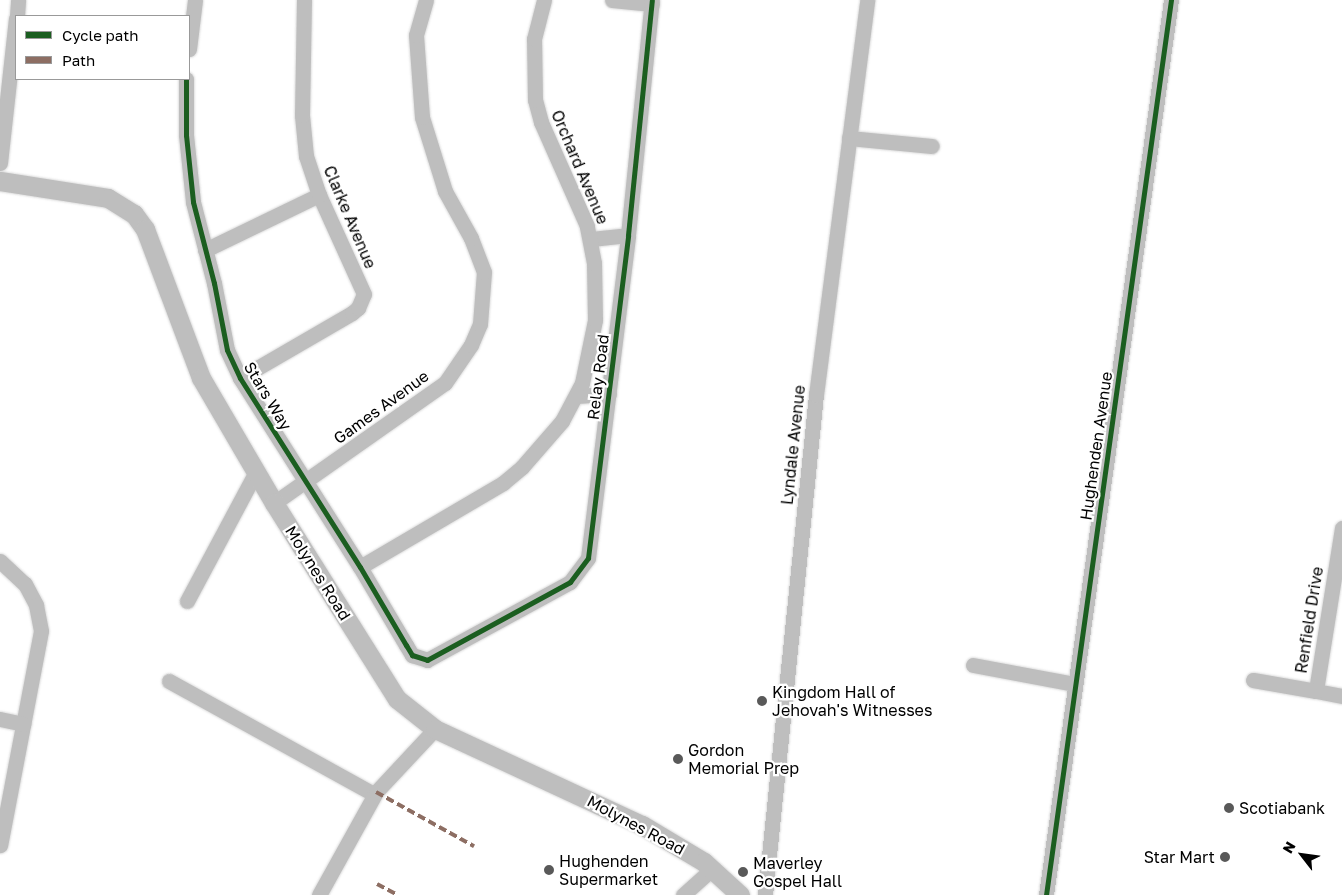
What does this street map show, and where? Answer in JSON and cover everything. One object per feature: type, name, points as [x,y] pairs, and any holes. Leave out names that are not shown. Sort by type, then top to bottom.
[{"type":"main road","name":"Molynes Road","points":[[0,181],[108,198],[134,214],[145,229],[201,378],[274,503],[385,683],[397,699],[435,729],[642,825],[712,869],[740,895]]},
{"type":"street","points":[[16,15],[18,0]]},
{"type":"street","points":[[190,39],[194,0]]},
{"type":"street","name":"Clarke Avenue","points":[[240,378],[352,313],[362,301],[361,285],[319,195],[306,156],[302,115],[304,0]]},
{"type":"street","name":"Games Avenue","points":[[274,503],[445,383],[471,345],[480,324],[484,272],[471,238],[445,191],[422,117],[416,35],[426,0]]},
{"type":"street","name":"Orchard Avenue","points":[[360,567],[502,483],[538,452],[577,396],[587,365],[595,320],[596,283],[591,239],[540,122],[535,100],[534,39],[544,0]]},
{"type":"street","points":[[612,0],[652,2]]},
{"type":"street","name":"Lyndale Avenue","points":[[765,895],[816,395],[867,0]]},
{"type":"street","name":"Hughenden Avenue","points":[[1046,895],[1171,0]]},
{"type":"street","name":"Relay Road","points":[[420,659],[435,658],[570,582],[585,566],[590,550],[628,235],[652,2]]},
{"type":"street","points":[[0,163],[15,27]]},
{"type":"street","name":"Stars Way","points":[[186,80],[188,161],[193,202],[228,350],[240,378],[360,567],[406,646],[420,659]]},
{"type":"street","points":[[849,138],[932,146]]},
{"type":"street","points":[[205,250],[319,195]]},
{"type":"street","points":[[591,239],[628,235]]},
{"type":"street","points":[[577,396],[609,394]]},
{"type":"street","points":[[187,601],[256,472]]},
{"type":"street","name":"Renfield Drive","points":[[1342,528],[1316,691],[1342,696]]},
{"type":"street","points":[[0,561],[25,584],[36,605],[42,631],[0,845]]},
{"type":"street","points":[[973,664],[1075,684]]},
{"type":"street","points":[[1253,680],[1316,691]]},
{"type":"street","points":[[170,681],[374,794]]},
{"type":"street","points":[[0,719],[23,724]]},
{"type":"street","points":[[319,895],[374,794],[435,729]]},
{"type":"street","points":[[683,895],[712,869]]},
{"type":"marked path","points":[[376,792],[474,846]]},
{"type":"marked path","points":[[377,884],[398,895]]},
{"type":"cycle path","points":[[186,80],[186,135],[193,202],[214,283],[227,350],[240,378],[360,567],[412,655],[427,660],[570,582],[588,558],[628,235],[652,0]]},
{"type":"cycle path","points":[[1046,895],[1171,0]]},
{"type":"place","name":"Kingdom Hall of Jehovah's Witnesses","points":[[762,701]]},
{"type":"place","name":"Gordon Memorial Prep","points":[[678,759]]},
{"type":"place","name":"Scotiabank","points":[[1229,808]]},
{"type":"place","name":"Star Mart","points":[[1225,857]]},
{"type":"place","name":"Hughenden Supermarket","points":[[549,870]]},
{"type":"place","name":"Maverley Gospel Hall","points":[[743,872]]}]
